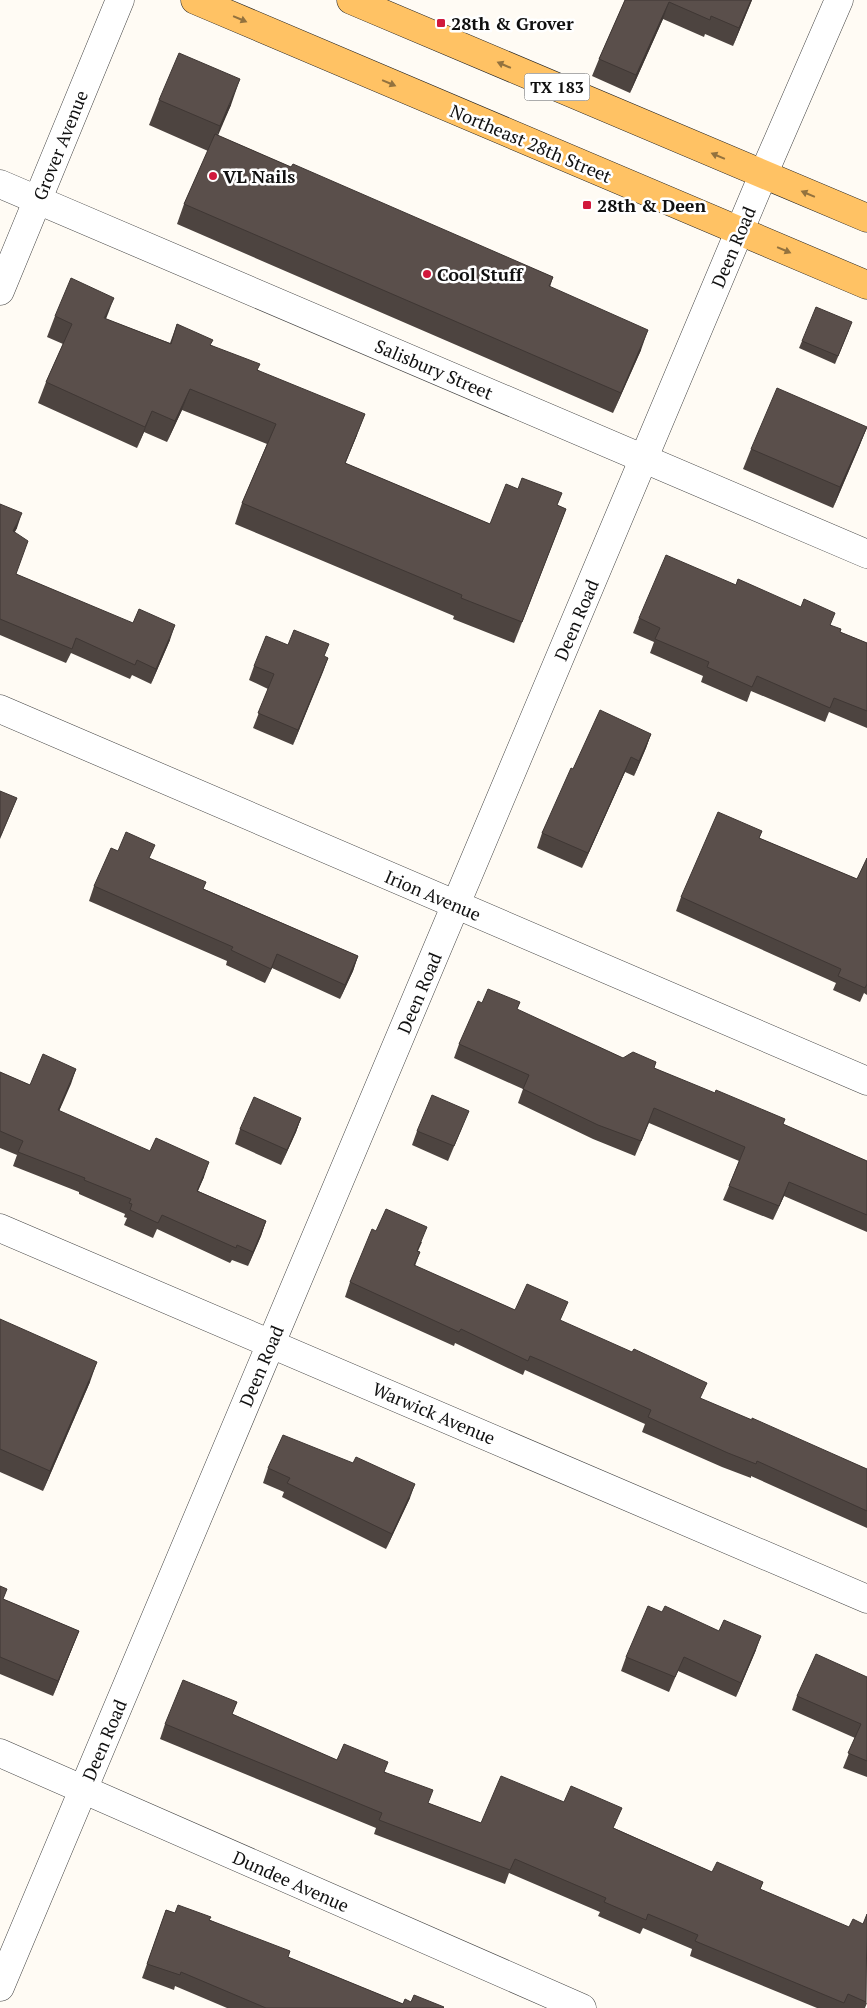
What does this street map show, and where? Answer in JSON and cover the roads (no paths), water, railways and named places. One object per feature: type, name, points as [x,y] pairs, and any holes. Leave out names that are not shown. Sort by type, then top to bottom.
[{"type":"main road","name":"Northeast 28th Street","points":[[195,0],[867,284]]},
{"type":"main road","name":"TX 183","points":[[351,0],[867,218]]},
{"type":"street","name":"Grover Avenue","points":[[0,291],[120,0]]},
{"type":"street","name":"Deen Road","points":[[0,1987],[763,175],[839,0]]},
{"type":"street","name":"Salisbury Street","points":[[0,184],[867,554]]},
{"type":"street","name":"Irion Avenue","points":[[0,709],[867,1081]]},
{"type":"street","name":"Warwick Avenue","points":[[0,1228],[867,1599]]},
{"type":"street","name":"Dundee Avenue","points":[[0,1753],[582,2008]]},
{"type":"place","name":"28th & Grover","points":[[441,23]]},
{"type":"place","name":"VL Nails","points":[[213,176]]},
{"type":"place","name":"28th & Deen","points":[[587,205]]},
{"type":"place","name":"Cool Stuff","points":[[427,274]]}]
